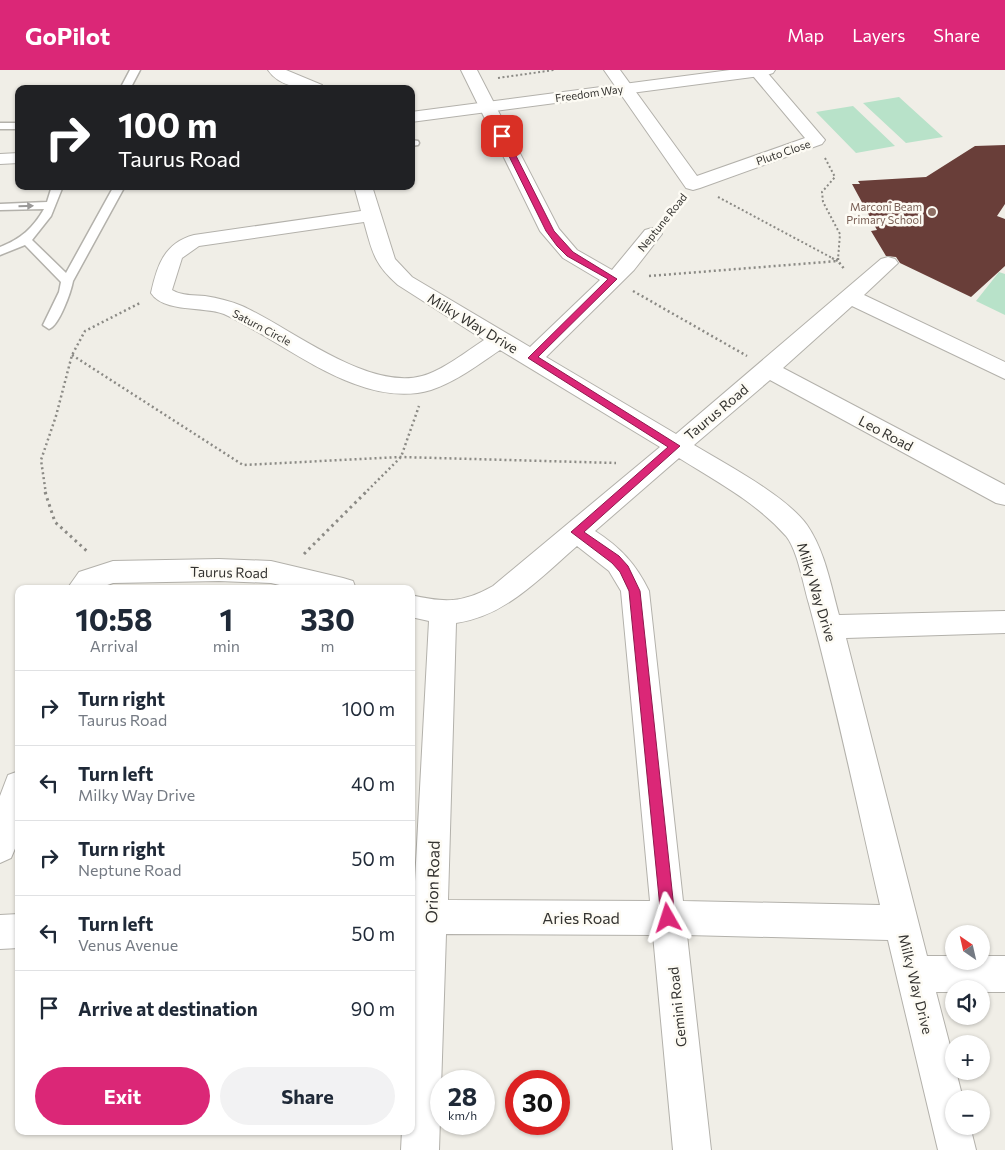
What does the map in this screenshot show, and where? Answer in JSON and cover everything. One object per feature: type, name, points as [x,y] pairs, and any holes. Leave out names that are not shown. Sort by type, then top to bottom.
[{"type":"street","points":[[276,70],[285,77],[306,85]]},
{"type":"street","name":"Neptune Road","points":[[612,70],[693,184]]},
{"type":"street","name":"Freedom Way","points":[[415,116],[760,70]]},
{"type":"street","name":"Pluto Close","points":[[693,184],[816,140],[760,70]]},
{"type":"street","points":[[472,76],[550,231],[570,254],[613,279]]},
{"type":"street","points":[[0,150],[15,150]]},
{"type":"street","points":[[0,159],[15,158]]},
{"type":"street","name":"Milky Way Drive","points":[[364,190],[386,260],[405,281],[532,358],[664,455],[732,479],[771,506],[797,531],[808,554],[829,626],[957,1150]]},
{"type":"street","points":[[161,293],[169,262],[178,248],[194,241],[371,215]]},
{"type":"street","name":"Neptune Road","points":[[532,358],[626,266],[652,234]]},
{"type":"street","name":"Taurus Road","points":[[415,607],[443,614],[464,611],[483,605],[502,594],[664,455],[768,369],[888,263]]},
{"type":"street","points":[[856,292],[1005,371]]},
{"type":"street","name":"Saturn Circle","points":[[161,293],[170,299],[215,304],[241,314],[340,369],[382,383],[409,386],[425,384],[500,340]]},
{"type":"street","name":"Leo Road","points":[[768,369],[1005,496]]},
{"type":"street","name":"Gemini Road","points":[[576,532],[616,560],[624,569],[634,591],[692,1150]]},
{"type":"street","name":"Taurus Road","points":[[84,585],[88,580],[113,572],[219,570],[270,572],[283,581],[313,585]]},
{"type":"street","name":"Orion Road","points":[[420,1150],[421,917],[443,614]]},
{"type":"street","points":[[829,626],[1005,622]]},
{"type":"street","points":[[0,848],[15,799]]},
{"type":"street","name":"Aries Road","points":[[421,917],[668,918],[902,924]]},
{"type":"street","points":[[0,932],[15,931]]},
{"type":"street","points":[[914,974],[1005,974]]},
{"type":"lane","points":[[127,85],[136,70]]},
{"type":"lane","points":[[0,126],[15,126]]},
{"type":"lane","points":[[0,252],[25,240],[45,216],[57,190]]},
{"type":"lane","points":[[50,325],[65,292],[67,281],[118,190]]},
{"type":"lane","points":[[0,207],[51,205]]},
{"type":"lane","points":[[0,216],[45,216]]},
{"type":"lane","points":[[25,240],[34,246],[67,281]]},
{"type":"path","points":[[472,76],[554,70]]},
{"type":"path","points":[[825,154],[825,159],[835,177],[822,192],[824,202],[840,234],[838,262]]},
{"type":"path","points":[[693,184],[838,262],[852,279],[856,292]]},
{"type":"path","name":"Neptune Road","points":[[652,234],[693,184]]},
{"type":"path","points":[[613,279],[838,262]]},
{"type":"path","points":[[613,279],[768,369]]},
{"type":"path","points":[[113,572],[87,552],[55,522],[44,489],[42,460],[72,355],[85,331],[161,293]]},
{"type":"path","points":[[72,355],[243,465],[401,457],[664,455]]},
{"type":"path","points":[[283,581],[401,457],[420,404],[409,386]]},
{"type":"green space","points":[[899,97],[943,137],[906,143],[863,103]]},
{"type":"green space","points":[[853,106],[895,146],[856,153],[816,112]]},
{"type":"green space","points":[[999,272],[1005,274],[1005,315],[976,301]]},
{"type":"building","points":[[1005,145],[1005,204],[997,216],[1005,219],[1005,266],[971,297],[900,263],[896,257],[886,256],[871,231],[877,230],[852,184],[860,184],[858,181],[926,177],[975,146]]},
{"type":"place","name":"Marconi Beam Primary School","points":[[932,212]]},
{"type":"route","points":[[502,136],[550,231],[560,244],[570,254],[613,279],[532,358],[675,446],[576,532],[616,560],[631,581],[634,591],[668,918]]}]
